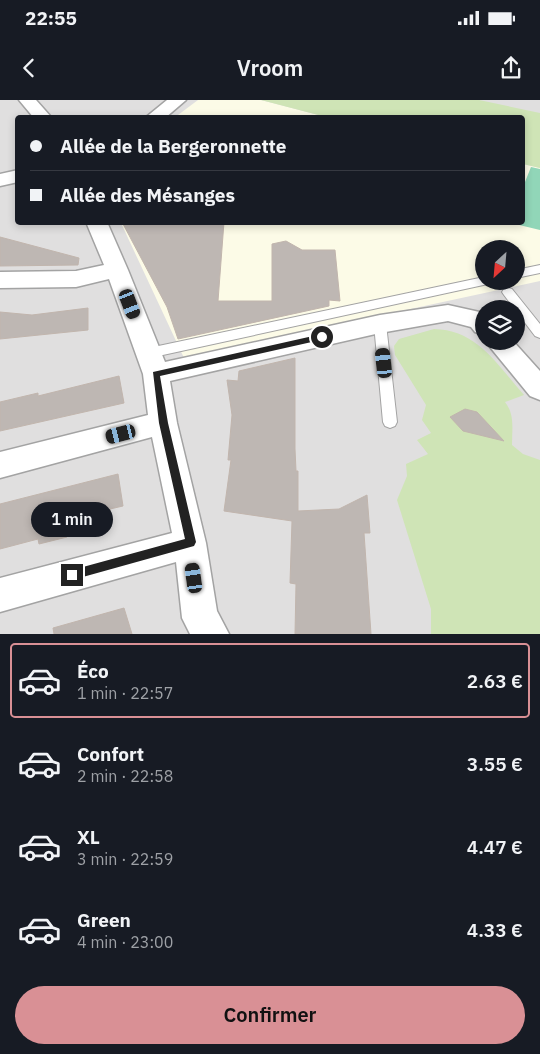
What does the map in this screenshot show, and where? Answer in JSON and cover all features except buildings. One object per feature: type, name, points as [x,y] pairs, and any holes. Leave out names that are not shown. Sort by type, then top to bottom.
[{"type":"street","points":[[27,100],[41,115]]},
{"type":"street","points":[[158,115],[178,100]]},
{"type":"street","points":[[0,180],[15,177]]},
{"type":"street","points":[[97,225],[117,270],[152,364],[190,542],[200,618],[211,634]]},
{"type":"street","points":[[0,280],[76,279],[117,270]]},
{"type":"street","points":[[152,364],[448,313],[475,319]]},
{"type":"street","points":[[510,350],[532,366],[540,389]]},
{"type":"street","points":[[0,465],[164,423]]},
{"type":"street","points":[[0,595],[190,542]]},
{"type":"lane","points":[[525,272],[540,269]]},
{"type":"lane","points":[[152,364],[475,283]]},
{"type":"lane","points":[[508,292],[540,333]]},
{"type":"lane","points":[[380,324],[390,422]]},
{"type":"shaded area","points":[[0,100],[540,100],[540,634],[0,634]]},
{"type":"shaded area","points":[[198,100],[261,100],[318,115],[178,115]]},
{"type":"shaded area","points":[[525,164],[540,168],[540,281],[525,284],[525,240],[475,240],[475,290],[498,290],[184,358],[122,225],[525,225]]},
{"type":"green space","points":[[261,100],[479,100],[540,113],[540,168],[525,164],[525,115],[318,115]]},
{"type":"green space","points":[[531,167],[540,169],[540,230],[519,225],[525,225],[525,182]]},
{"type":"green space","points":[[434,329],[449,331],[463,336],[475,342],[475,350],[485,351],[524,395],[505,402],[512,417],[512,445],[523,454],[540,460],[540,634],[431,634],[431,609],[397,500],[407,476],[406,464],[428,454],[417,440],[431,433],[422,420],[426,405],[395,355],[394,346],[399,339]]},
{"type":"route","points":[[72,575],[190,542],[164,423],[156,374],[322,337]]}]
